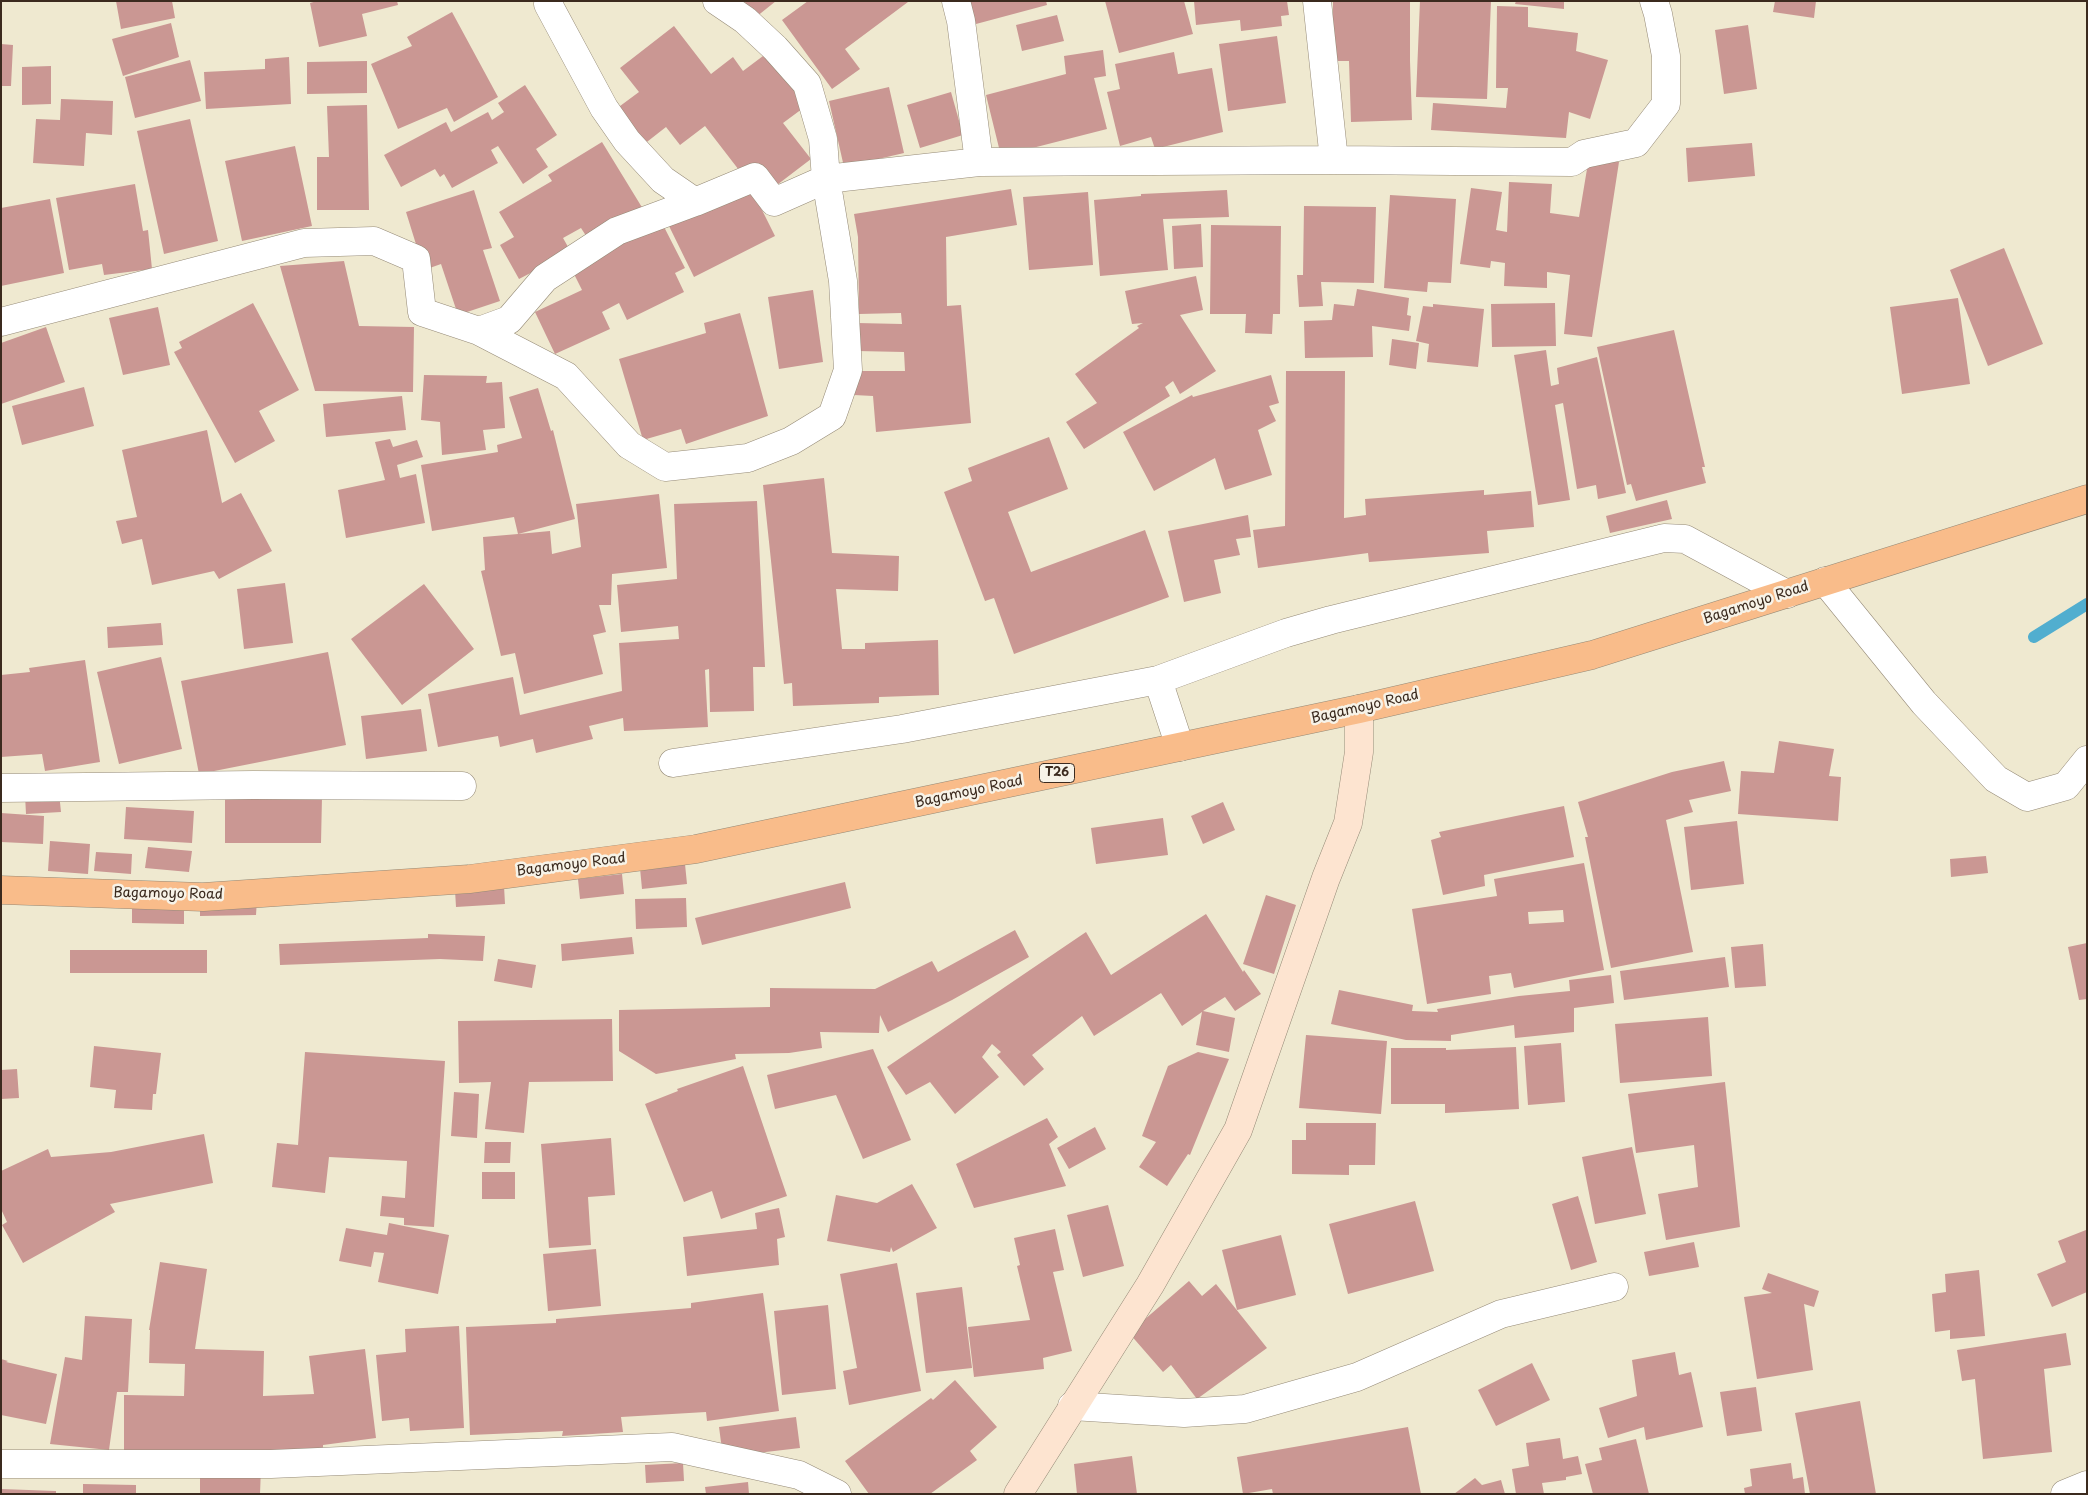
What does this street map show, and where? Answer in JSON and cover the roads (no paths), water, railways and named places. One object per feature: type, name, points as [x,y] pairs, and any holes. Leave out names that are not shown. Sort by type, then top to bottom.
[{"type":"highway","name":"Bagamoyo Road","points":[[1,890],[203,897],[469,879],[696,849],[1358,709],[1592,655],[2087,499]]},
{"type":"street","points":[[1,322],[304,243],[374,241],[416,259],[422,312],[479,330],[566,376],[629,445],[665,467],[748,458],[791,440],[832,416],[848,370],[843,280],[826,180],[823,139],[807,84],[775,48],[745,20],[717,1]]},
{"type":"street","points":[[956,1],[961,21],[979,162]]},
{"type":"street","points":[[1316,1],[1334,160]]},
{"type":"street","points":[[479,330],[509,320],[545,278],[617,231],[755,177],[774,202],[826,180],[979,162],[1334,160],[1572,162],[1584,154],[1636,143],[1666,104],[1666,56],[1654,1]]},
{"type":"street","points":[[548,4],[604,108],[627,141],[663,180],[695,202]]},
{"type":"street","points":[[673,763],[902,729],[1158,680],[1286,633],[1330,620],[1664,538],[1685,539],[1787,594]]},
{"type":"street","points":[[1825,581],[1924,703],[1996,779],[2027,797],[2066,786],[2087,760]]},
{"type":"street","points":[[1158,680],[1180,747]]},
{"type":"street","points":[[1018,1494],[1150,1284],[1238,1130],[1326,878],[1348,823],[1359,752],[1358,709]]},
{"type":"street","points":[[1,788],[243,785],[462,786]]},
{"type":"street","points":[[1072,1406],[1184,1413],[1245,1409],[1357,1377],[1501,1314],[1614,1287]]},
{"type":"street","points":[[1,1464],[271,1464],[672,1447],[799,1475],[837,1494]]},
{"type":"street","points":[[2065,1494],[2087,1485]]},
{"type":"waterway","points":[[2034,637],[2087,604]]}]
